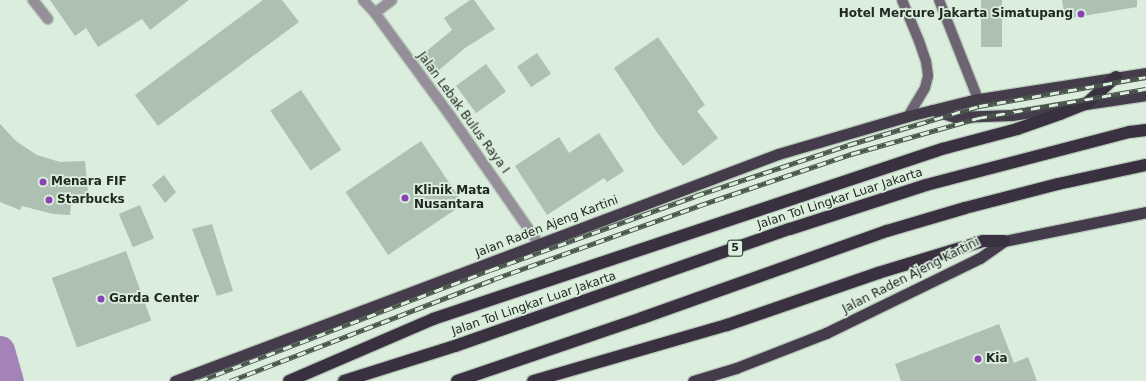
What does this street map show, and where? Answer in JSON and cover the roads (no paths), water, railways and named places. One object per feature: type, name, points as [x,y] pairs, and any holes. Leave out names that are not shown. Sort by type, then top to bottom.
[{"type":"highway","name":"Jalan Raden Ajeng Kartini","points":[[175,381],[778,154],[908,116],[978,99],[1146,73]]},
{"type":"highway","points":[[289,381],[433,319],[942,149],[1017,129],[1087,103],[1116,77]]},
{"type":"highway","points":[[933,110],[954,117],[1012,115],[1087,103],[1146,96]]},
{"type":"highway","name":"Jalan Tol Lingkar Luar Jakarta","points":[[344,381],[455,346],[790,229],[926,185],[1122,134],[1146,130]]},
{"type":"highway","points":[[457,381],[642,318],[886,231],[1042,188],[1146,165]]},
{"type":"highway","name":"Jalan Raden Ajeng Kartini","points":[[693,381],[736,368],[826,333],[980,258],[1004,241],[1146,212]]},
{"type":"highway","points":[[533,381],[727,325],[878,273],[983,241],[1004,241]]},
{"type":"main road","points":[[902,0],[919,41],[926,62],[928,76],[925,88],[908,116]]},
{"type":"main road","points":[[939,0],[978,99]]},
{"type":"street","points":[[33,0],[48,18]]},
{"type":"street","name":"Jalan Lebak Bulus Raya I","points":[[363,0],[375,13],[449,114],[539,244]]},
{"type":"street","points":[[375,13],[392,0]]},
{"type":"waterway","points":[[0,350],[9,381]]},
{"type":"railway","points":[[199,381],[490,270],[695,196],[848,145],[979,106],[1146,77]]},
{"type":"railway","points":[[230,381],[494,279],[698,206],[851,154],[978,118],[1146,89]]},
{"type":"place","name":"Hotel Mercure Jakarta Simatupang","points":[[1081,14]]},
{"type":"place","name":"Menara FIF","points":[[43,182]]},
{"type":"place","name":"Klinik Mata Nusantara","points":[[405,198]]},
{"type":"place","name":"Starbucks","points":[[49,200]]},
{"type":"place","name":"Garda Center","points":[[101,299]]},
{"type":"place","name":"Kia","points":[[978,359]]}]
